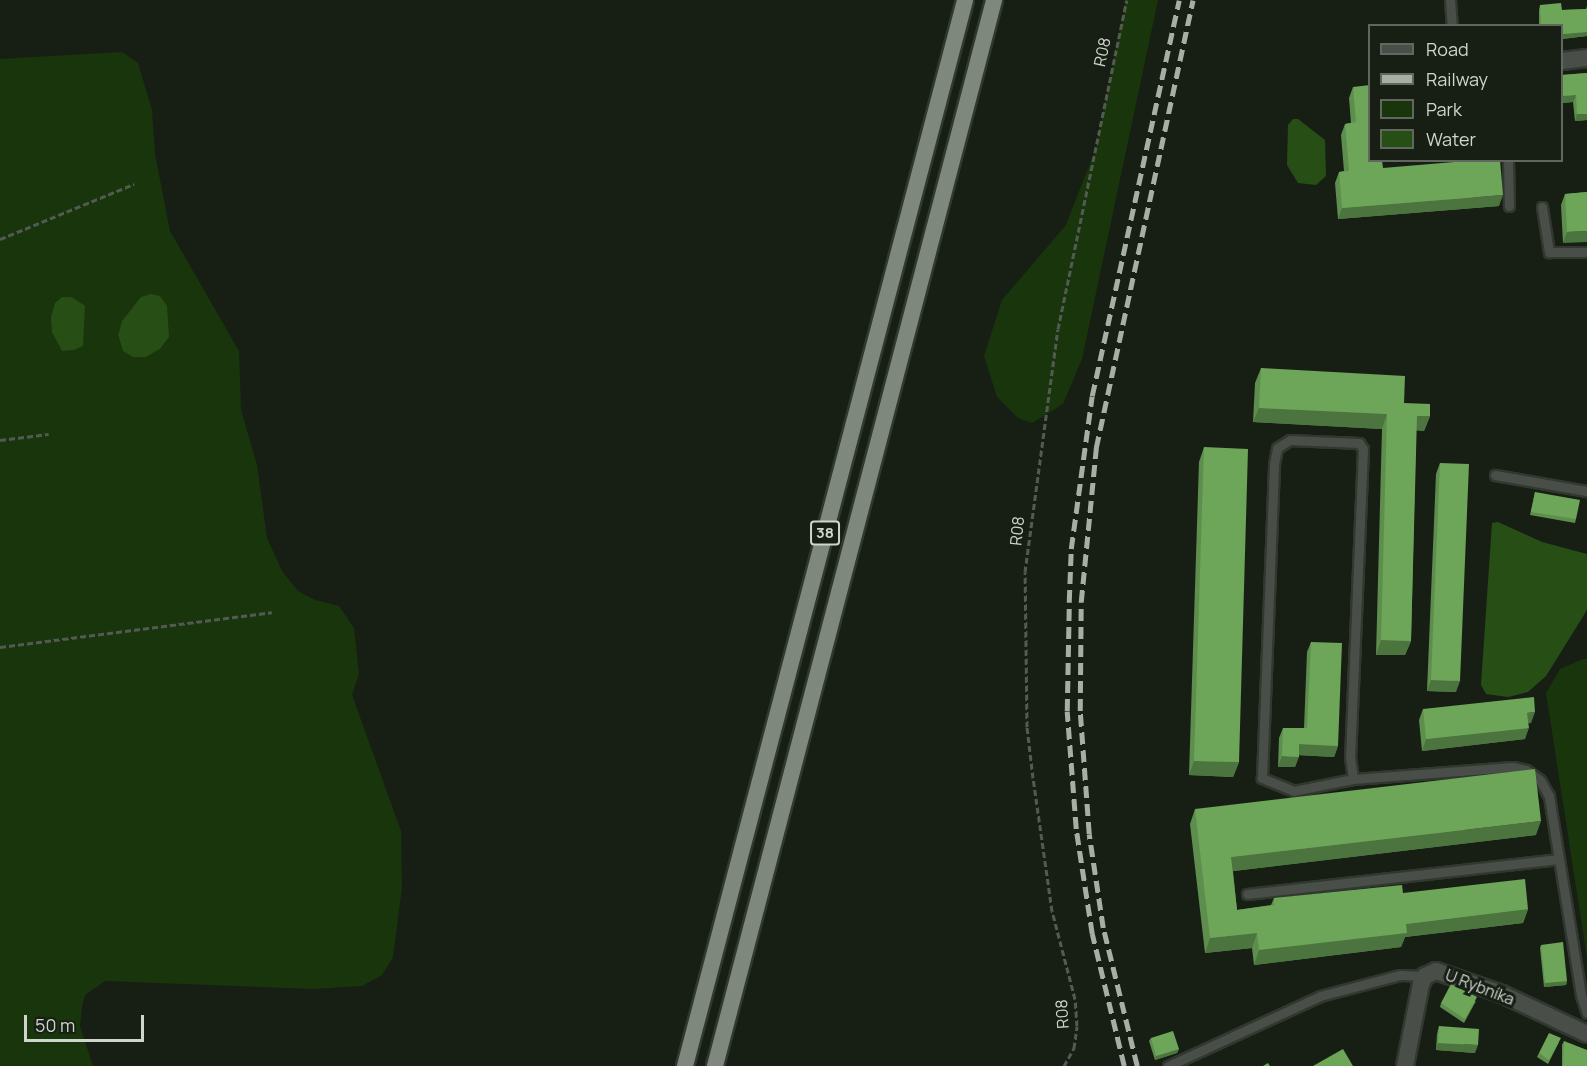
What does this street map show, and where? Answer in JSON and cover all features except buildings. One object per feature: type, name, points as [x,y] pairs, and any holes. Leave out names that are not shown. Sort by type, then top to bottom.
[{"type":"highway","name":"38","points":[[686,1066],[965,0]]},
{"type":"highway","name":"38","points":[[715,1066],[994,0]]},
{"type":"street","points":[[1563,61],[1587,58]]},
{"type":"street","name":"U Rybníka","points":[[1405,1066],[1425,976],[1436,971],[1451,973],[1587,1034]]},
{"type":"lane","points":[[1450,0],[1452,24]]},
{"type":"lane","points":[[1508,162],[1509,206]]},
{"type":"lane","points":[[1542,207],[1549,252],[1587,252]]},
{"type":"lane","points":[[1353,779],[1350,757],[1363,449],[1359,443],[1290,440],[1277,448],[1274,464],[1262,778],[1294,791],[1353,779],[1513,767],[1526,770],[1540,780],[1549,796],[1581,995],[1587,1013]]},
{"type":"lane","points":[[1495,475],[1587,491]]},
{"type":"lane","points":[[1247,894],[1559,859]]},
{"type":"lane","points":[[1168,1066],[1320,996],[1381,979],[1425,976]]},
{"type":"path","name":"R08","points":[[1064,1066],[1074,1048],[1077,1026],[1075,999],[1052,911],[1027,728],[1025,572],[1058,329],[1127,0]]},
{"type":"path","points":[[0,239],[134,184]]},
{"type":"path","points":[[0,440],[49,434]]},
{"type":"path","points":[[0,647],[272,612]]},
{"type":"green space","points":[[1126,0],[1158,0],[1082,359],[1063,404],[1032,423],[1018,418],[997,397],[984,356],[1002,300],[1066,225],[1095,151]]},
{"type":"green space","points":[[122,52],[138,63],[152,110],[155,154],[170,231],[239,351],[241,410],[257,465],[267,538],[282,571],[298,591],[315,600],[339,606],[354,628],[359,673],[352,695],[401,831],[402,887],[393,957],[382,975],[362,986],[314,989],[105,981],[85,995],[82,1007],[80,1026],[93,1066],[0,1066],[0,59]],"holes":[[[122,321],[169,337],[160,349],[146,357],[123,350],[118,336]]]},
{"type":"green space","points":[[1587,659],[1587,958],[1546,693],[1560,669]]},
{"type":"water","points":[[1293,119],[1298,119],[1325,140],[1326,176],[1316,185],[1298,183],[1287,165],[1288,125]]},
{"type":"water","points":[[151,294],[160,296],[167,306],[169,337],[160,349],[146,357],[133,357],[123,351],[118,335],[122,321],[141,297]]},
{"type":"water","points":[[62,297],[72,297],[85,306],[83,346],[74,350],[62,351],[52,332],[51,317],[55,303]]},
{"type":"water","points":[[1498,522],[1542,542],[1587,554],[1587,610],[1546,676],[1528,692],[1508,697],[1486,694],[1481,685],[1492,523]]},
{"type":"railway","points":[[1124,1066],[1092,934],[1076,829],[1067,711],[1071,549],[1092,396],[1179,0]]},
{"type":"railway","points":[[1137,1066],[1103,928],[1089,834],[1080,711],[1081,602],[1096,448],[1193,0]]}]
